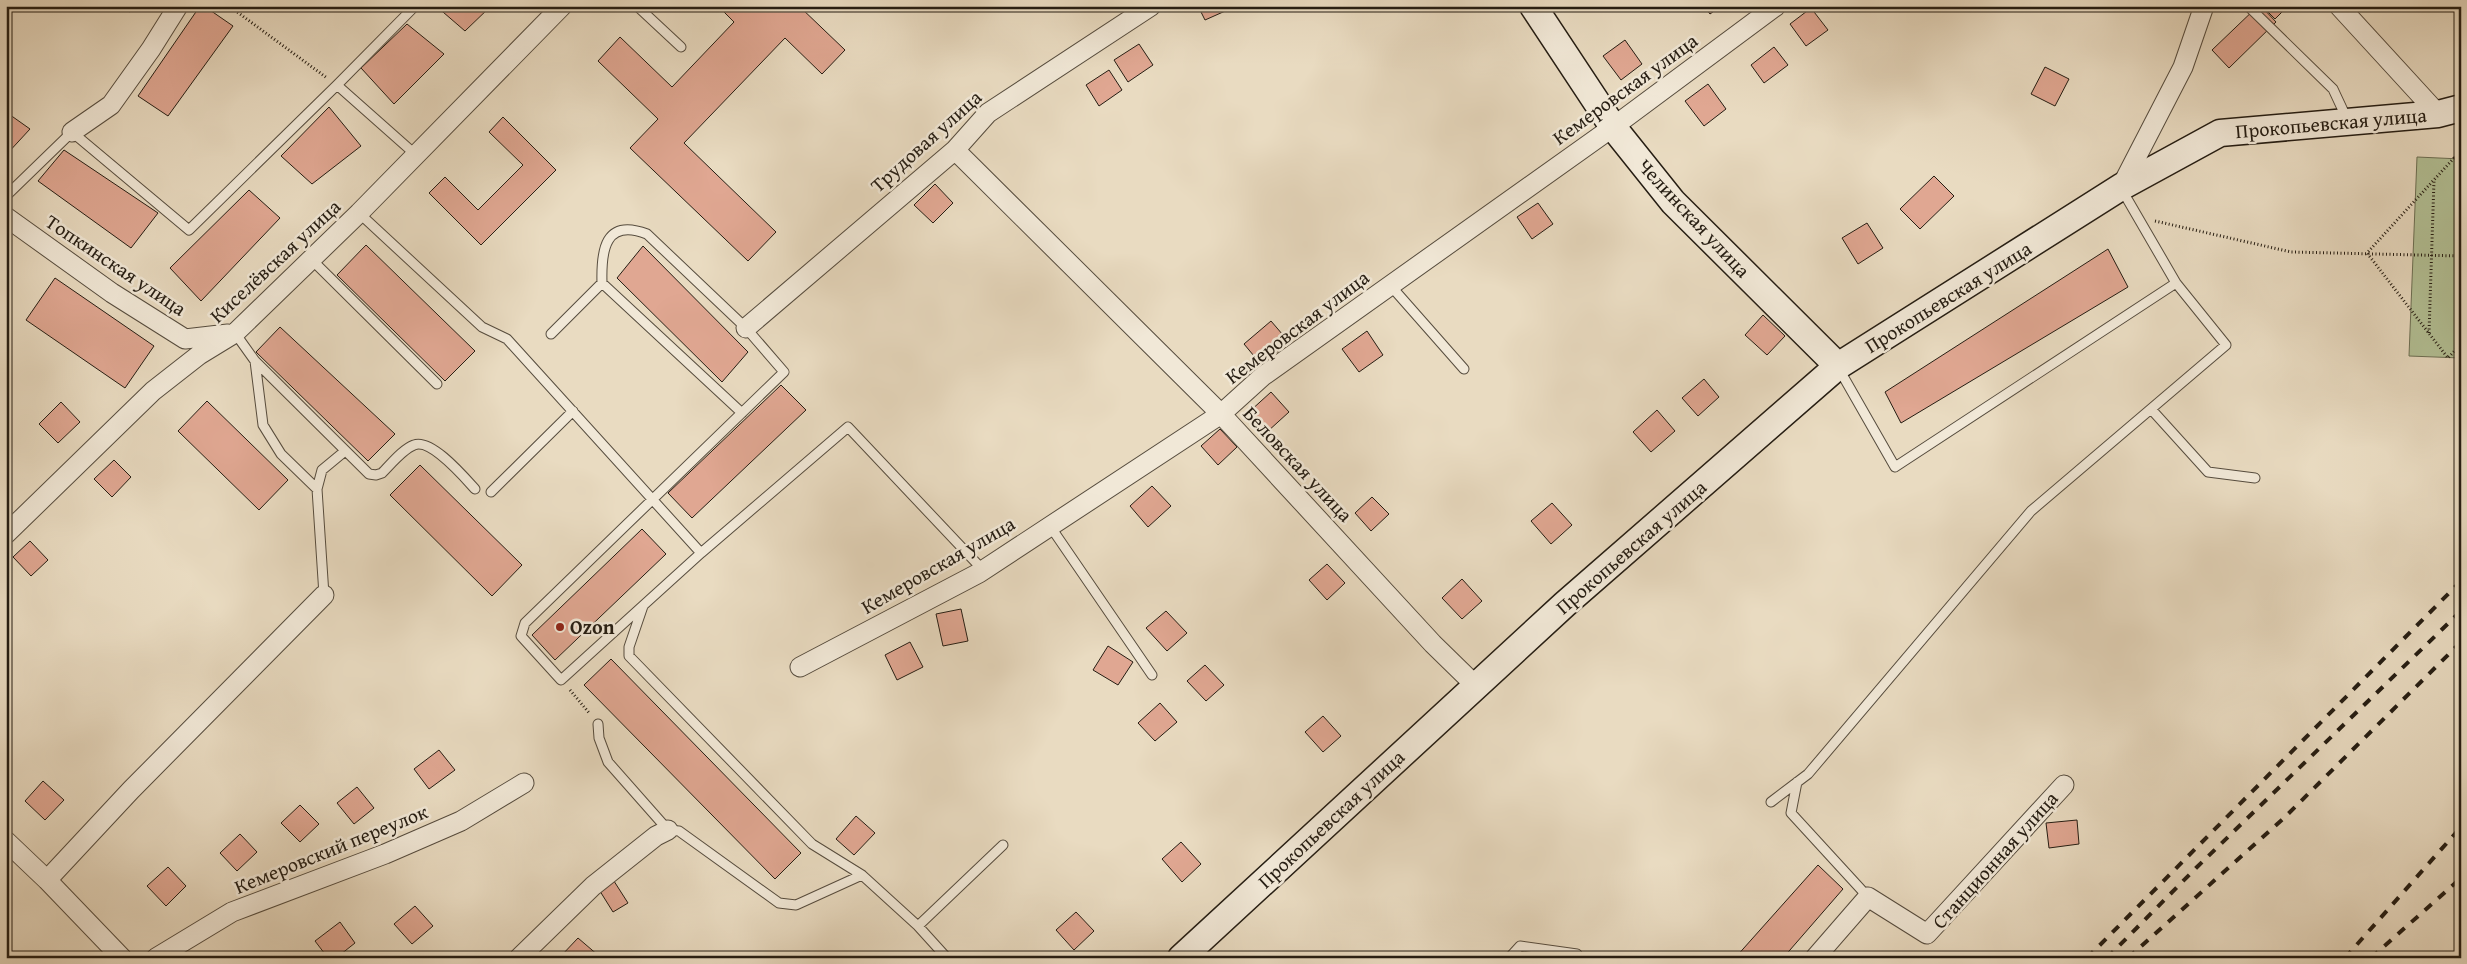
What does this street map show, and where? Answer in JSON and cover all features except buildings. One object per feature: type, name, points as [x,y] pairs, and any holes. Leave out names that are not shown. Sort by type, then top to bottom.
[{"type":"main road","name":"Челинская улица","points":[[1533,6],[1613,127],[1673,202],[1838,366]]},
{"type":"main road","name":"Прокопьевская улица","points":[[1181,958],[1565,604],[1838,366],[2121,188],[2220,133],[2450,111]]},
{"type":"street","points":[[72,132],[111,105],[151,49],[178,6]]},
{"type":"street","name":"Киселёвская улица","points":[[6,534],[153,391],[199,355],[235,334],[416,156],[562,6]]},
{"type":"street","name":"Трудовая улица","points":[[746,328],[954,150],[988,112],[1151,6]]},
{"type":"street","name":"Кемеровская улица","points":[[800,667],[983,570],[1221,414],[1264,376],[1613,127],[1776,6]]},
{"type":"street","points":[[2121,188],[2182,67],[2204,6]]},
{"type":"street","name":"Прокопьевская улица","points":[[2339,6],[2450,111]]},
{"type":"street","name":"Беловская улица","points":[[954,150],[1221,414],[1433,644],[1476,686]]},
{"type":"street","name":"Топкинская улица","points":[[6,217],[112,293],[185,339],[235,334]]},
{"type":"street","points":[[47,880],[131,790],[324,595]]},
{"type":"street","name":"Кемеровский переулок","points":[[156,958],[232,912],[385,854],[461,821],[524,782]]},
{"type":"street","name":"Станционная улица","points":[[1868,897],[1927,934],[2064,785]]},
{"type":"street","points":[[519,958],[592,886],[656,836],[668,830]]},
{"type":"street","points":[[6,841],[47,880],[122,958]]},
{"type":"street","points":[[1815,958],[1868,897]]},
{"type":"lane","points":[[6,196],[72,132],[188,230],[338,85],[415,6]]},
{"type":"lane","points":[[637,6],[681,47]]},
{"type":"lane","points":[[2248,6],[2333,89],[2348,122]]},
{"type":"lane","points":[[338,85],[416,156]]},
{"type":"lane","points":[[1771,802],[1808,774],[2031,511],[2226,345],[2176,283],[2121,188]]},
{"type":"lane","points":[[359,213],[482,327],[507,339],[701,552]]},
{"type":"lane","points":[[742,414],[602,283],[601,258],[605,244],[618,231],[636,230],[648,234],[746,328],[784,372],[742,414],[654,501],[525,623],[521,629],[521,636],[561,680],[701,552],[848,427],[983,570]]},
{"type":"lane","points":[[311,259],[437,384]]},
{"type":"lane","points":[[552,334],[602,283]]},
{"type":"lane","points":[[1838,366],[1895,467],[2176,283]]},
{"type":"lane","points":[[1390,285],[1464,369]]},
{"type":"lane","points":[[235,334],[254,361],[369,474],[376,475],[382,473],[413,445],[420,443],[435,449],[475,489]]},
{"type":"lane","points":[[254,361],[264,425],[281,454],[317,489]]},
{"type":"lane","points":[[2151,409],[2208,472],[2255,478]]},
{"type":"lane","points":[[490,492],[573,411]]},
{"type":"lane","points":[[324,595],[317,489],[322,470],[345,451]]},
{"type":"lane","points":[[1050,526],[1152,675]]},
{"type":"lane","points":[[644,604],[629,647],[629,656],[812,844],[862,875],[918,926],[947,958]]},
{"type":"lane","points":[[598,724],[600,738],[608,762],[668,830],[679,831],[779,903],[796,905],[862,875]]},
{"type":"lane","points":[[1797,782],[1791,813],[1868,897]]},
{"type":"lane","points":[[918,926],[1002,845]]},
{"type":"lane","points":[[1509,958],[1520,946],[1578,954]]},
{"type":"path","points":[[229,6],[338,85]]},
{"type":"path","points":[[2367,254],[2454,158],[2461,166]]},
{"type":"path","points":[[2429,334],[2434,180]]},
{"type":"path","points":[[2138,217],[2291,252],[2461,256]]},
{"type":"path","points":[[2367,254],[2448,358],[2461,344]]},
{"type":"path","points":[[561,680],[598,724]]},
{"type":"green space","points":[[2417,157],[2461,159],[2461,358],[2409,356]]},
{"type":"railway","points":[[2087,958],[2461,581]]},
{"type":"railway","points":[[2107,958],[2196,868],[2461,611]]},
{"type":"railway","points":[[2128,958],[2284,818],[2461,642]]},
{"type":"railway","points":[[2345,958],[2461,827]]},
{"type":"railway","points":[[2371,958],[2461,878]]},
{"type":"place","name":"Ozon","points":[[560,627]]}]
